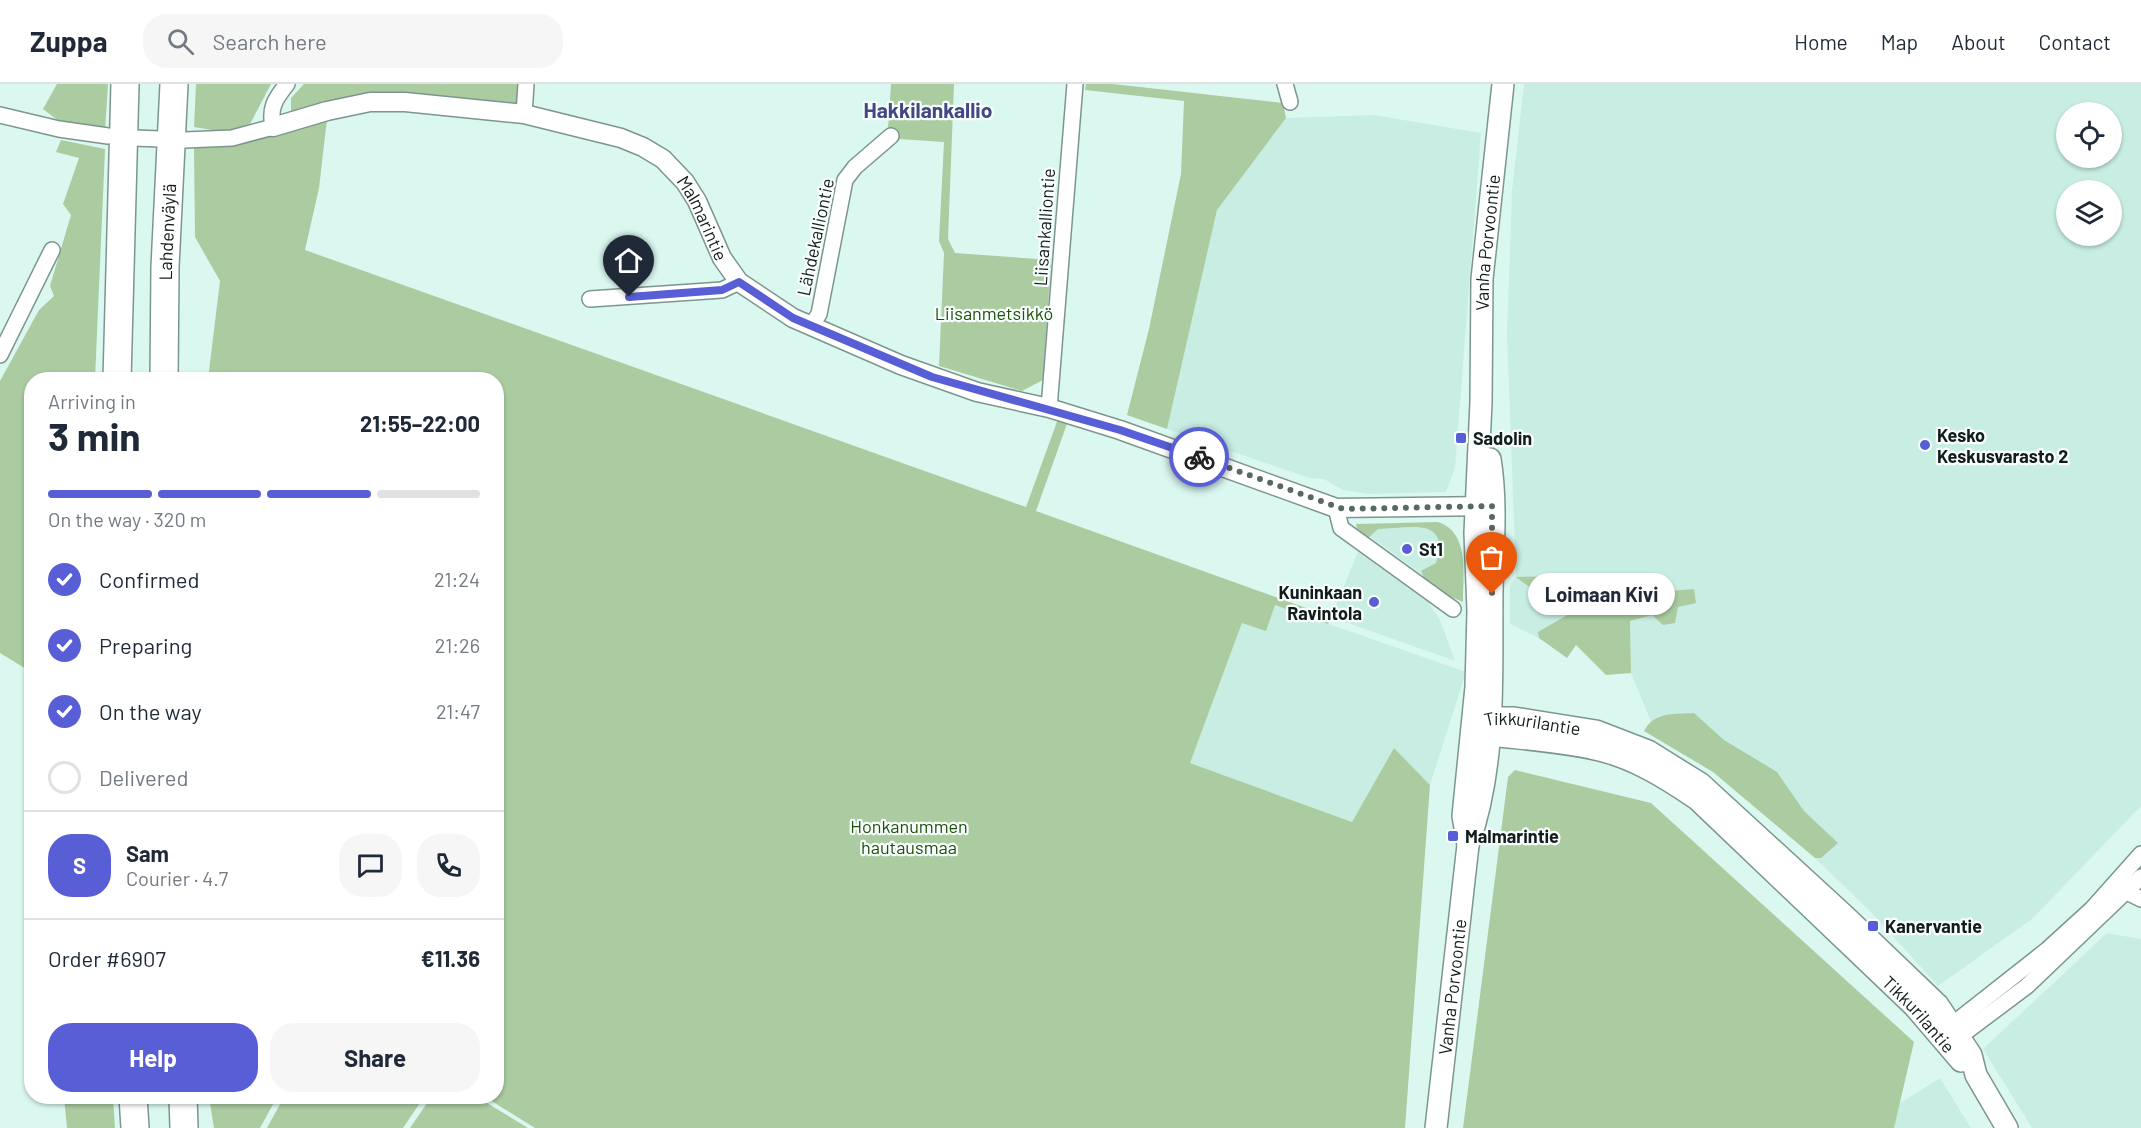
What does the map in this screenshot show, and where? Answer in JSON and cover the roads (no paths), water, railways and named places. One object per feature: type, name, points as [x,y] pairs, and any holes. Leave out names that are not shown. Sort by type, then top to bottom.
[{"type":"highway","points":[[117,372],[124,84]]},
{"type":"highway","name":"Lahdenväylä","points":[[164,372],[165,267],[174,84]]},
{"type":"highway","points":[[134,1104],[135,1128]]},
{"type":"highway","points":[[183,1104],[184,1128]]},
{"type":"main road","name":"Vanha Porvoontie","points":[[1436,1128],[1468,844],[1463,816],[1467,757],[1485,725],[1478,611],[1485,506],[1481,402],[1482,279],[1503,84]]},
{"type":"main road","name":"Tikkurilantie","points":[[1485,725],[1595,749],[1642,766],[1688,793],[1914,1006],[1952,1033],[1971,1055],[1976,1075],[2007,1128]]},
{"type":"street","points":[[185,140],[232,138],[273,127],[270,112],[276,98],[287,84]]},
{"type":"street","points":[[524,114],[526,84]]},
{"type":"street","name":"Liisankalliontie","points":[[1048,408],[1075,84]]},
{"type":"street","points":[[1285,84],[1290,102]]},
{"type":"street","name":"Malmarintie","points":[[273,127],[327,111],[370,102],[447,105],[524,114],[621,138],[663,159],[693,194],[722,258],[739,282],[768,303],[812,326],[932,377],[1048,408],[1156,442],[1336,508],[1485,506]]},
{"type":"street","points":[[0,115],[59,129],[108,136]]},
{"type":"street","name":"Lähdekalliontie","points":[[812,326],[819,314],[845,180],[855,167],[891,136]]},
{"type":"street","points":[[134,138],[161,139]]},
{"type":"street","points":[[0,355],[52,250]]},
{"type":"street","points":[[590,299],[722,290],[739,282]]},
{"type":"street","points":[[1336,508],[1341,528],[1454,609]]},
{"type":"street","points":[[2127,892],[2141,854]]},
{"type":"street","points":[[1952,1033],[2027,986],[2141,877]]},
{"type":"place","name":"Sadolin","points":[[1461,438]]},
{"type":"place","name":"Kesko Keskusvarasto 2","points":[[1925,445]]},
{"type":"place","name":"St1","points":[[1407,549]]},
{"type":"place","name":"Loimaan Kivi","points":[[1492,594]]},
{"type":"place","name":"Kuninkaan Ravintola","points":[[1374,602]]},
{"type":"place","name":"Malmarintie","points":[[1453,836]]},
{"type":"place","name":"Kanervantie","points":[[1873,926]]},
{"type":"district","name":"Hakkilankallio","points":[[928,109]]},
{"type":"park label","name":"Liisanmetsikkö","points":[[994,313]]},
{"type":"park label","name":"Honkanummen hautausmaa","points":[[909,836]]}]
